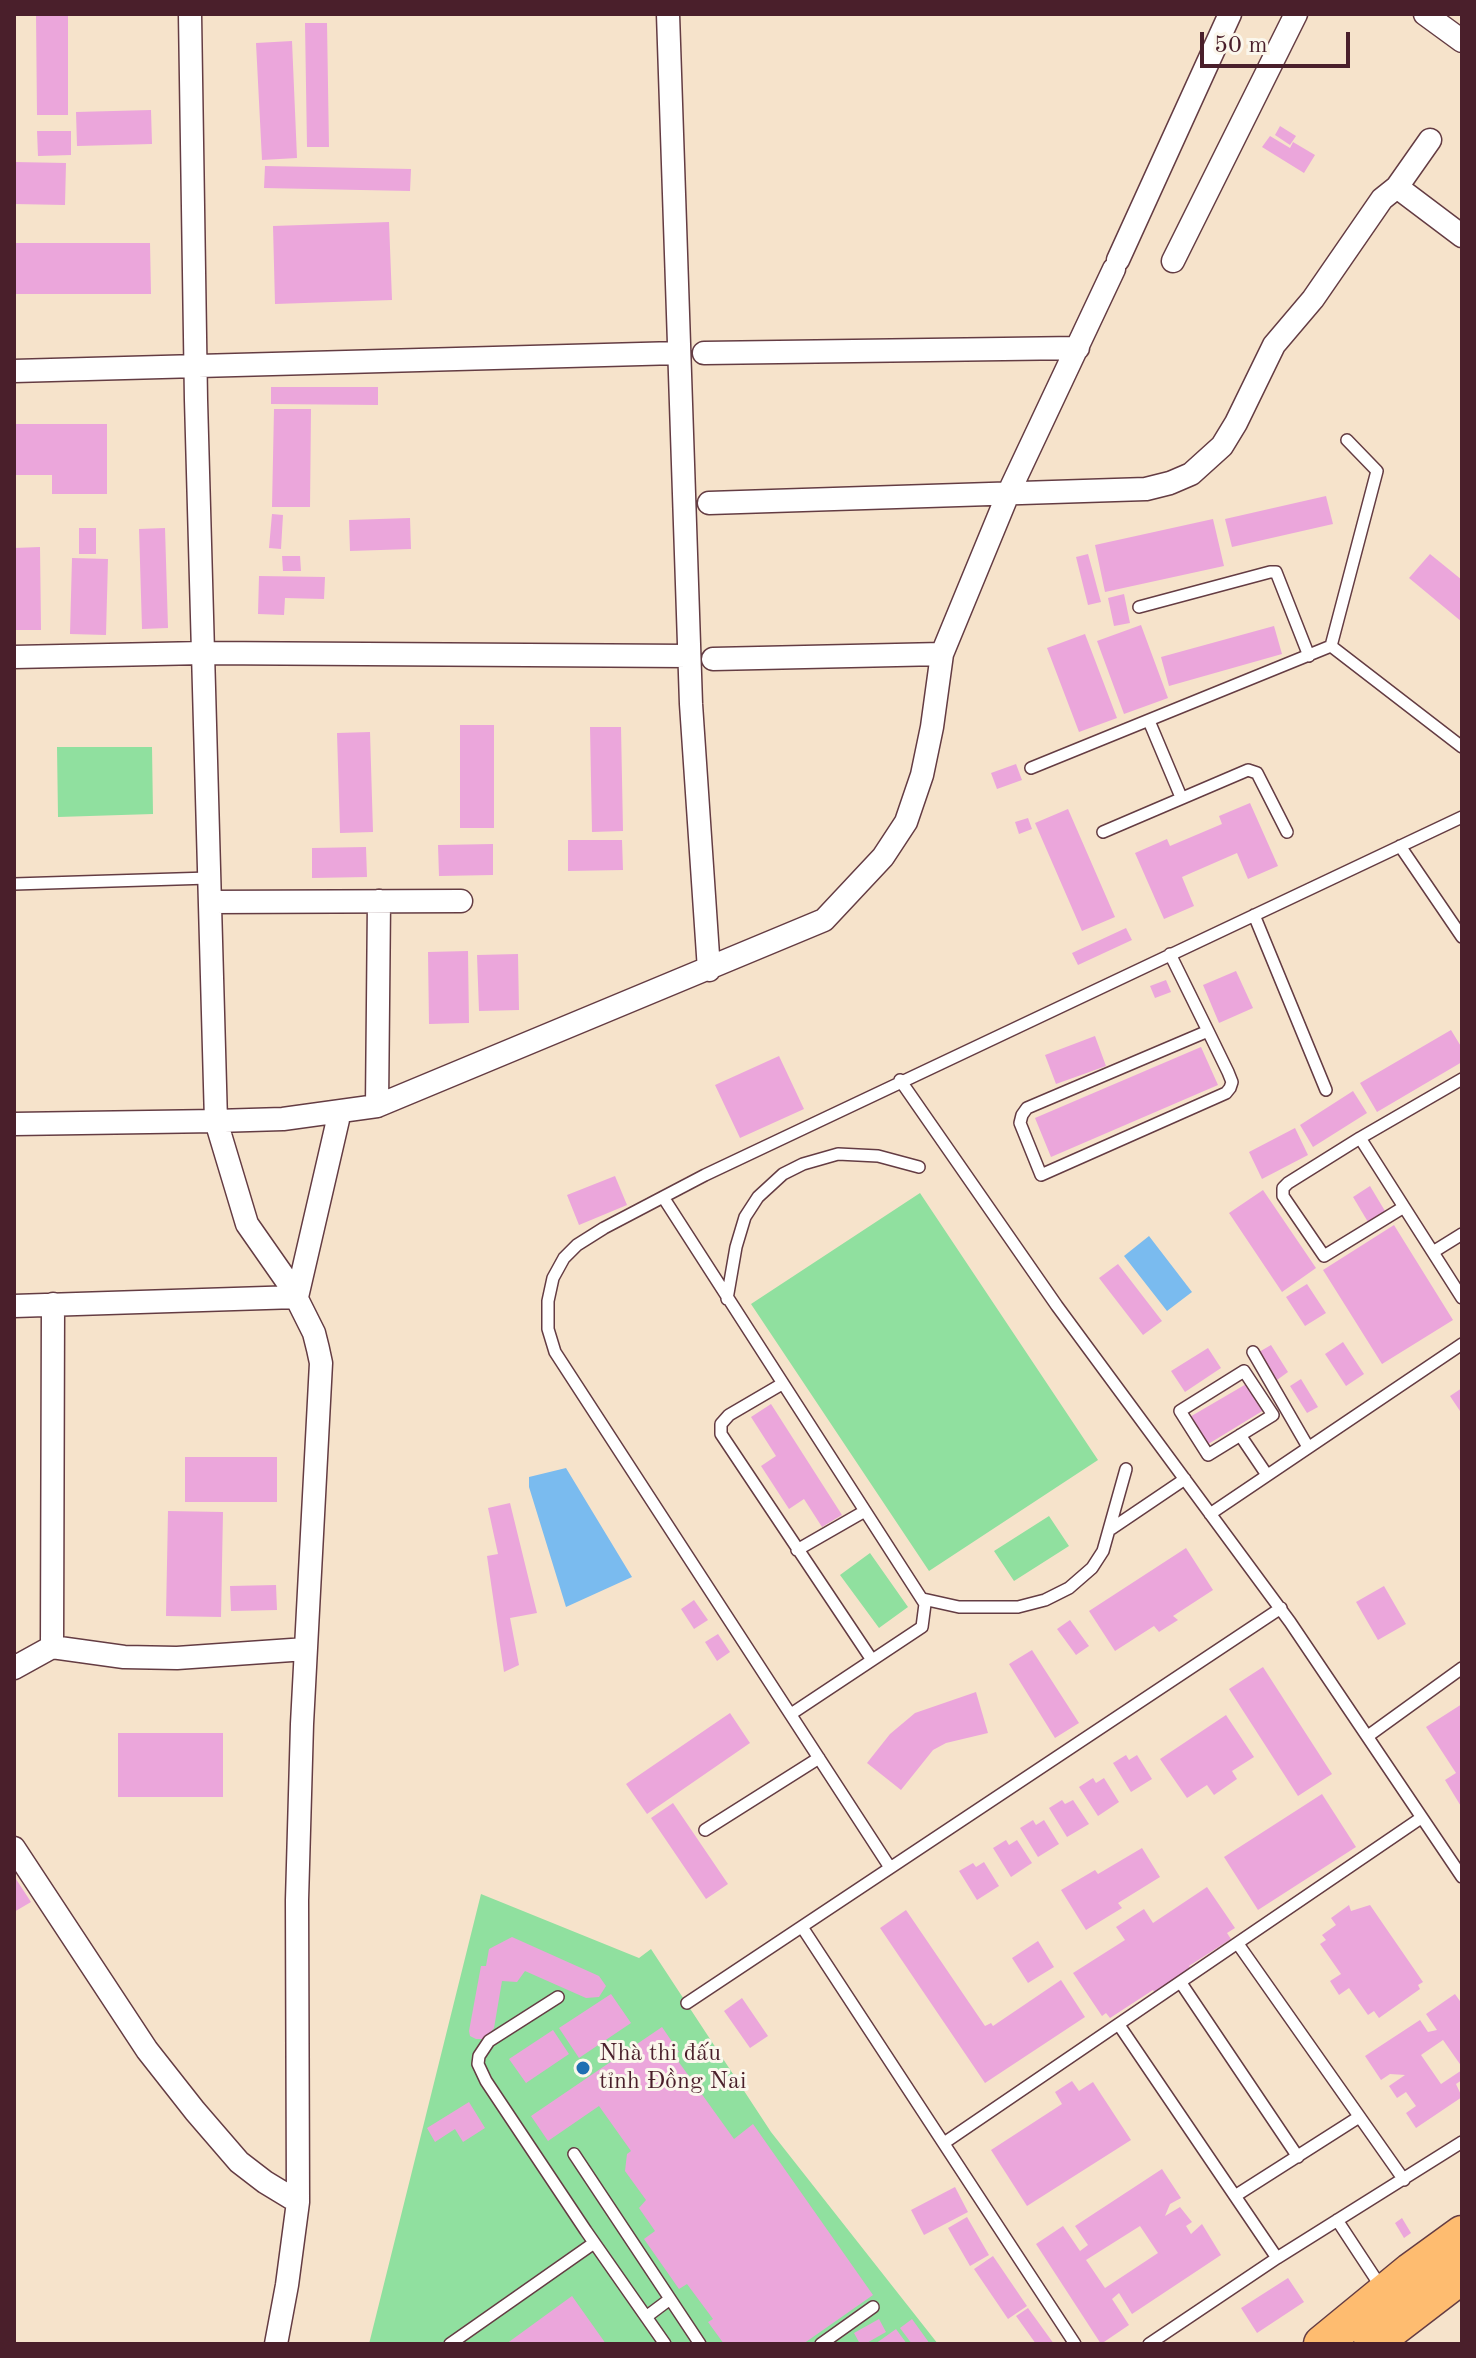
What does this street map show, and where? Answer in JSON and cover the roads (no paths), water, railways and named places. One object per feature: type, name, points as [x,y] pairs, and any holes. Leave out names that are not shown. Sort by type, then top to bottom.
[{"type":"main road","points":[[1372,2344],[1393,2306],[1462,2234]]},
{"type":"main road","points":[[1322,2344],[1393,2306],[1462,2275]]},
{"type":"street","points":[[190,14],[216,1121],[247,1224],[297,1297],[314,1333],[321,1363],[297,1900],[298,2202],[276,2344]]},
{"type":"street","points":[[668,14],[689,656],[709,970]]},
{"type":"street","points":[[14,1124],[283,1119],[377,1106],[824,920],[883,857],[906,822],[922,775],[942,654],[1008,494],[1230,14]]},
{"type":"street","points":[[1173,261],[1296,14]]},
{"type":"street","points":[[1425,14],[1462,41]]},
{"type":"street","points":[[709,503],[1146,489],[1191,474],[1222,446],[1274,345],[1313,299],[1372,211],[1397,187],[1430,140]]},
{"type":"street","points":[[1397,187],[1462,236]]},
{"type":"street","points":[[704,353],[1078,348]]},
{"type":"street","points":[[14,371],[678,353]]},
{"type":"street","points":[[14,657],[203,653],[689,656]]},
{"type":"street","points":[[713,659],[942,654]]},
{"type":"street","points":[[377,1106],[379,901]]},
{"type":"street","points":[[210,902],[461,901]]},
{"type":"street","points":[[297,1297],[340,1111]]},
{"type":"street","points":[[14,1306],[297,1297]]},
{"type":"street","points":[[52,1647],[53,1304]]},
{"type":"street","points":[[14,1668],[52,1647],[124,1657],[177,1658],[306,1649]]},
{"type":"street","points":[[14,1848],[147,2050],[195,2111],[239,2162],[298,2202]]},
{"type":"lane","points":[[1331,646],[1377,471],[1347,440]]},
{"type":"lane","points":[[1139,607],[1276,572],[1309,656]]},
{"type":"lane","points":[[1031,768],[1331,646]]},
{"type":"lane","points":[[1331,646],[1462,747]]},
{"type":"lane","points":[[1149,721],[1181,797]]},
{"type":"lane","points":[[1103,832],[1248,770],[1257,773],[1287,832]]},
{"type":"lane","points":[[889,1866],[555,1352],[548,1329],[548,1301],[553,1278],[564,1258],[577,1245],[663,1197],[900,1080],[1462,817]]},
{"type":"lane","points":[[1400,846],[1462,937]]},
{"type":"lane","points":[[14,884],[209,878]]},
{"type":"lane","points":[[1254,915],[1326,1090]]},
{"type":"lane","points":[[1170,954],[1208,1031],[1232,1082],[1226,1093],[1041,1175],[1020,1123],[1027,1108],[1208,1031]]},
{"type":"lane","points":[[1404,1207],[1324,1256],[1283,1196],[1283,1188],[1360,1138],[1462,1079]]},
{"type":"lane","points":[[900,1080],[1057,1306],[1281,1608],[1462,1877]]},
{"type":"lane","points":[[1360,1138],[1462,1298]]},
{"type":"lane","points":[[727,1299],[745,1217],[758,1197],[783,1174],[820,1157],[838,1154],[878,1156],[919,1167]]},
{"type":"lane","points":[[663,1197],[923,1599],[925,1621],[922,1627],[791,1714]]},
{"type":"lane","points":[[1433,1252],[1462,1234]]},
{"type":"lane","points":[[1210,1514],[1462,1344]]},
{"type":"lane","points":[[1253,1352],[1308,1447]]},
{"type":"lane","points":[[1244,1371],[1273,1415],[1240,1435],[1208,1455],[1180,1411],[1244,1371]]},
{"type":"lane","points":[[782,1384],[729,1415],[721,1424],[721,1434],[872,1660]]},
{"type":"lane","points":[[1240,1435],[1267,1475]]},
{"type":"lane","points":[[923,1599],[959,1607],[1018,1607],[1045,1600],[1069,1588],[1092,1568],[1103,1551],[1126,1469]]},
{"type":"lane","points":[[1111,1529],[1185,1479]]},
{"type":"lane","points":[[797,1550],[865,1511]]},
{"type":"lane","points":[[687,2003],[1281,1608]]},
{"type":"lane","points":[[1368,1736],[1462,1668]]},
{"type":"lane","points":[[705,1830],[819,1758]]},
{"type":"lane","points":[[944,2143],[1421,1818]]},
{"type":"lane","points":[[802,1927],[1075,2344]]},
{"type":"lane","points":[[1238,1944],[1404,2180]]},
{"type":"lane","points":[[1181,1983],[1298,2157]]},
{"type":"lane","points":[[558,1997],[489,2041],[479,2056],[478,2064],[486,2081],[594,2243],[665,2344]]},
{"type":"lane","points":[[1119,2025],[1277,2258]]},
{"type":"lane","points":[[1235,2196],[1359,2117]]},
{"type":"lane","points":[[1149,2344],[1277,2258],[1462,2142]]},
{"type":"lane","points":[[574,2154],[700,2344]]},
{"type":"lane","points":[[1337,2220],[1393,2306]]},
{"type":"lane","points":[[450,2344],[594,2243]]},
{"type":"lane","points":[[646,2317],[670,2299]]},
{"type":"lane","points":[[821,2344],[873,2307]]},
{"type":"water","points":[[1149,1236],[1192,1292],[1167,1311],[1124,1256]]},
{"type":"water","points":[[566,1468],[632,1577],[566,1607],[529,1487],[529,1477]]},
{"type":"place","name":"Nhà thi đấu tỉnh Đồng Nai","points":[[583,2068]]}]
